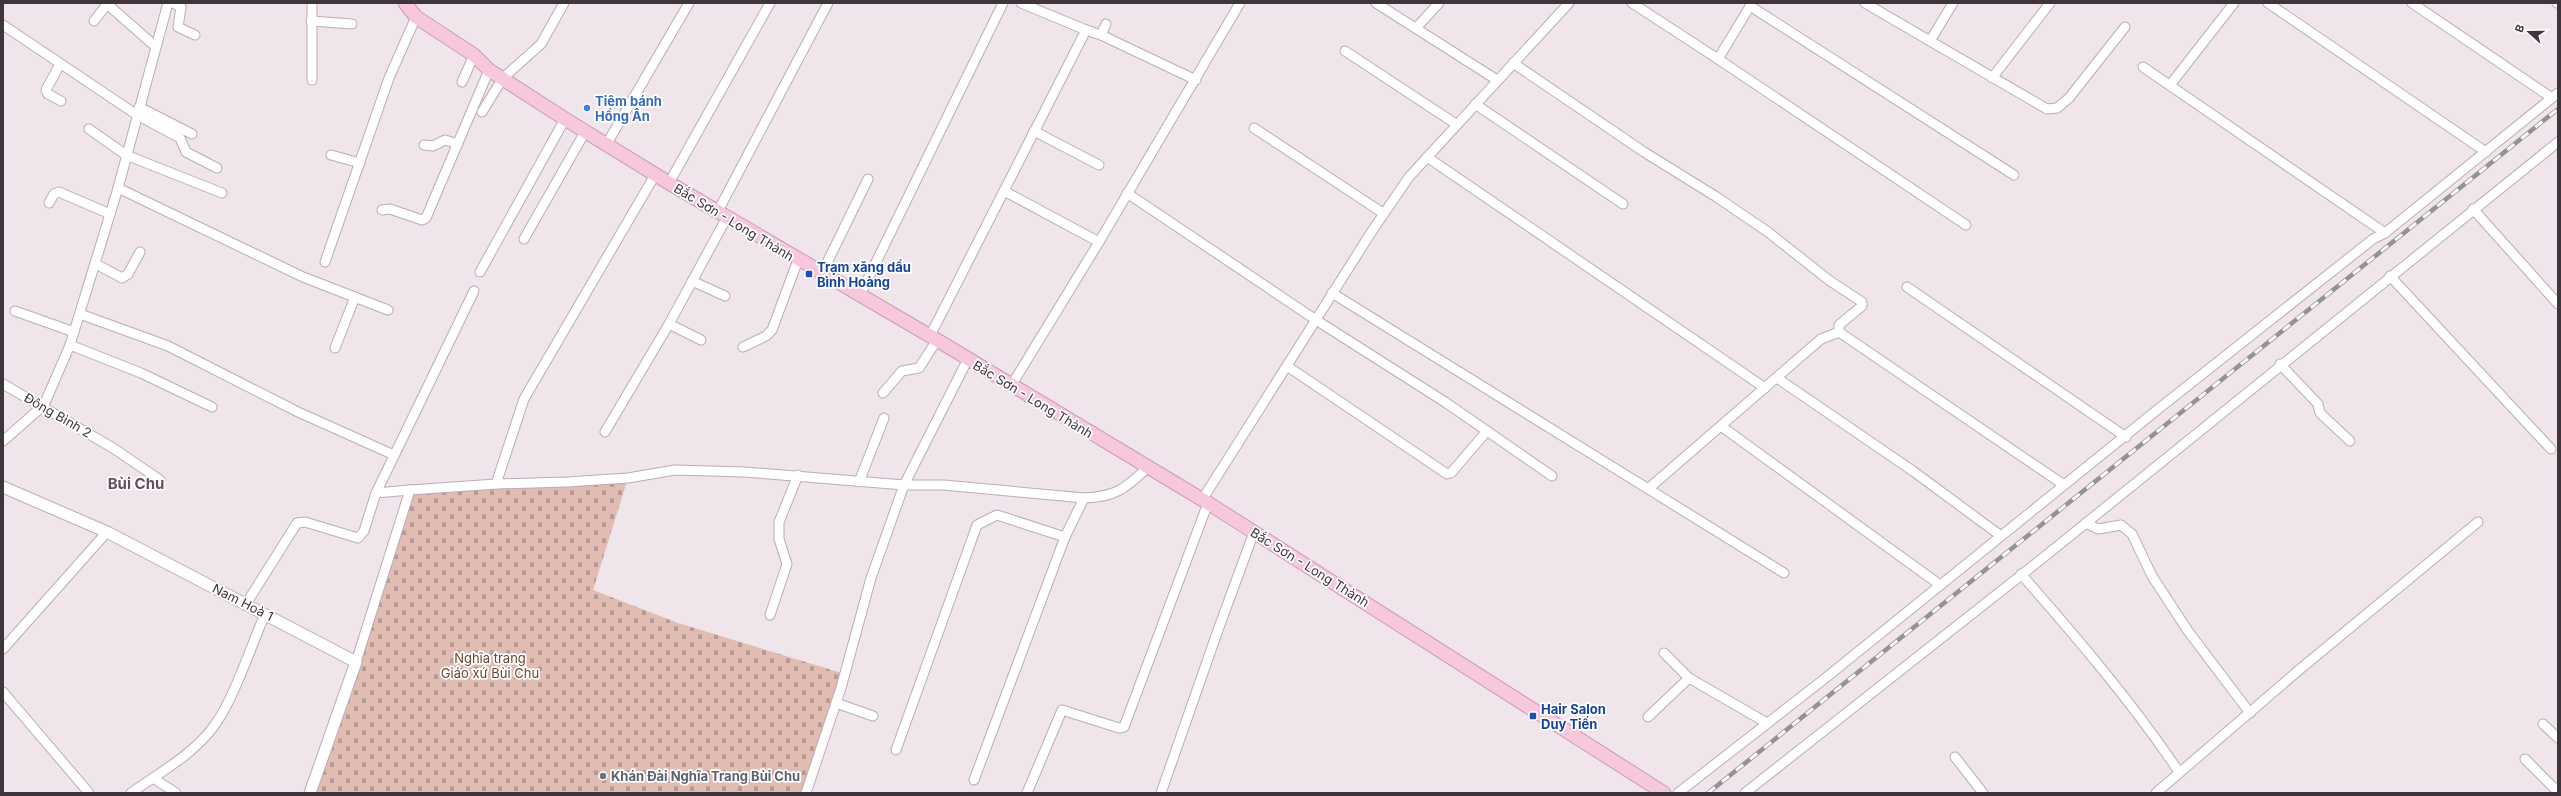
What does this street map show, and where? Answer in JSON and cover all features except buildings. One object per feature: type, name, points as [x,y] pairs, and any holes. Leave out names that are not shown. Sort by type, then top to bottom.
[{"type":"main road","name":"Bắc Sơn - Long Thành","points":[[405,3],[416,17],[474,55],[489,70],[585,132],[798,260],[860,294],[1254,532],[1664,793]]},
{"type":"street","points":[[94,21],[106,3],[156,47]]},
{"type":"street","points":[[3,441],[44,405],[70,346],[118,188],[168,3]]},
{"type":"street","points":[[173,3],[181,7],[178,28],[194,35]]},
{"type":"street","points":[[312,3],[312,80]]},
{"type":"street","points":[[482,112],[503,78],[541,44],[564,3]]},
{"type":"street","points":[[606,145],[689,3]]},
{"type":"street","points":[[669,183],[770,3]]},
{"type":"street","points":[[605,432],[669,324],[692,281],[723,214],[828,3]]},
{"type":"street","points":[[860,294],[1003,3]]},
{"type":"street","points":[[1022,3],[1101,35],[1196,80]]},
{"type":"street","points":[[1011,386],[1196,80],[1240,3]]},
{"type":"street","points":[[1376,3],[1497,80]]},
{"type":"street","points":[[1416,28],[1439,3]]},
{"type":"street","points":[[1027,793],[1062,710],[1120,728],[1124,727],[1205,502],[1332,292],[1383,213],[1409,177],[1456,124],[1569,3]]},
{"type":"street","points":[[1633,3],[1966,225]]},
{"type":"street","points":[[1864,3],[2040,106],[2057,108],[2069,98],[2125,27]]},
{"type":"street","points":[[1930,41],[1953,3]]},
{"type":"street","points":[[1992,78],[2050,3]]},
{"type":"street","points":[[2170,85],[2234,3]]},
{"type":"street","points":[[2268,3],[2486,152]]},
{"type":"street","points":[[1678,793],[2373,239],[2385,233],[2555,95],[2412,3]]},
{"type":"street","points":[[1718,59],[1751,5],[2014,175]]},
{"type":"street","points":[[325,262],[389,78],[416,17]]},
{"type":"street","points":[[311,22],[352,24]]},
{"type":"street","points":[[1101,35],[1106,24]]},
{"type":"street","points":[[3,25],[60,64],[180,138],[186,152],[217,168]]},
{"type":"street","points":[[883,393],[902,371],[919,368],[1004,190],[1086,30]]},
{"type":"street","points":[[1345,51],[1456,124]]},
{"type":"street","points":[[462,82],[474,55]]},
{"type":"street","points":[[1513,63],[1644,152],[1716,196],[1768,232],[1830,281],[1862,302],[1862,306],[1839,325],[1839,332]]},
{"type":"street","points":[[60,64],[46,90],[48,94],[61,101]]},
{"type":"street","points":[[2143,67],[2385,233]]},
{"type":"street","points":[[382,210],[390,209],[422,220],[426,218],[489,70]]},
{"type":"street","points":[[1475,104],[1623,204]]},
{"type":"street","points":[[138,111],[192,134]]},
{"type":"street","points":[[480,272],[565,119]]},
{"type":"street","points":[[1254,128],[1383,213]]},
{"type":"street","points":[[88,129],[126,155],[222,193]]},
{"type":"street","points":[[1034,131],[1099,165]]},
{"type":"street","points":[[524,239],[585,132]]},
{"type":"street","points":[[424,145],[433,146],[445,140],[458,144]]},
{"type":"street","points":[[1745,793],[2086,523],[2280,364],[2558,142]]},
{"type":"street","points":[[331,155],[360,163]]},
{"type":"street","points":[[1427,157],[1765,388]]},
{"type":"street","points":[[496,484],[524,399],[655,175]]},
{"type":"street","points":[[822,273],[868,179]]},
{"type":"street","points":[[118,188],[284,269],[388,310]]},
{"type":"street","points":[[1004,190],[1099,242]]},
{"type":"street","points":[[49,203],[54,194],[59,192],[110,214]]},
{"type":"street","points":[[1127,193],[1316,320],[1487,431],[1552,476]]},
{"type":"street","points":[[2473,209],[2558,304]]},
{"type":"street","points":[[96,264],[122,278],[128,274],[140,252]]},
{"type":"street","points":[[743,347],[766,336],[772,330],[798,260]]},
{"type":"street","points":[[2390,276],[2551,449]]},
{"type":"street","points":[[692,281],[725,296]]},
{"type":"street","points":[[1907,287],[2126,437]]},
{"type":"street","points":[[246,604],[297,523],[305,522],[358,538],[364,531],[376,493],[474,291]]},
{"type":"street","points":[[1332,292],[1784,573]]},
{"type":"street","points":[[334,348],[355,298]]},
{"type":"street","points":[[15,311],[74,332]]},
{"type":"street","points":[[80,314],[168,346],[298,412],[394,455]]},
{"type":"street","points":[[669,324],[701,340]]},
{"type":"street","points":[[1648,489],[1822,340],[1839,332]]},
{"type":"street","points":[[1839,332],[2064,485]]},
{"type":"street","points":[[70,346],[141,373],[212,407]]},
{"type":"street","points":[[806,793],[836,703],[871,578],[904,485],[968,359]]},
{"type":"street","points":[[2280,364],[2318,404],[2320,413],[2350,441]]},
{"type":"street","points":[[1287,366],[1447,474],[1451,473],[1459,466],[1487,431]]},
{"type":"street","points":[[1777,378],[1913,471],[2001,536]]},
{"type":"street","name":"Đông Bình 2","points":[[3,384],[44,405],[113,448],[160,480]]},
{"type":"street","points":[[859,482],[884,418]]},
{"type":"street","points":[[1721,426],[1940,585]]},
{"type":"street","points":[[376,493],[496,484],[628,478],[675,470],[798,475],[859,482],[904,485],[944,485],[1084,498],[1103,498],[1120,492],[1147,468]]},
{"type":"street","points":[[770,615],[787,564],[779,539],[779,522],[798,475]]},
{"type":"street","name":"Nam Hoà 1","points":[[3,487],[107,532],[356,662]]},
{"type":"street","points":[[310,793],[356,662],[410,490]]},
{"type":"street","points":[[974,780],[1065,537],[1084,498]]},
{"type":"street","points":[[896,750],[977,525],[997,516],[1065,537]]},
{"type":"street","points":[[2156,793],[2179,772],[2478,522]]},
{"type":"street","points":[[2086,523],[2098,529],[2121,525],[2132,534],[2152,576],[2184,625],[2250,713]]},
{"type":"street","points":[[3,649],[107,532]]},
{"type":"street","points":[[1161,793],[1254,532]]},
{"type":"street","points":[[2021,574],[2088,650],[2151,730],[2179,772]]},
{"type":"street","points":[[131,793],[181,757],[215,725],[226,706],[265,614]]},
{"type":"street","points":[[1664,653],[1690,678],[1767,723]]},
{"type":"street","points":[[1648,717],[1690,678]]},
{"type":"street","points":[[3,692],[89,793]]},
{"type":"street","points":[[836,703],[873,716]]},
{"type":"street","points":[[2543,724],[2558,738]]},
{"type":"street","points":[[1955,756],[1983,793]]},
{"type":"street","points":[[2524,759],[2558,792]]},
{"type":"street","points":[[153,778],[176,793]]},
{"type":"green space","name":"Nghĩa trang Giáo xứ Bùi Chu","points":[[628,478],[593,590],[678,623],[845,674],[804,793],[311,793],[410,490]]},
{"type":"railway","points":[[1708,793],[2558,109]]},
{"type":"place","name":"Tiệm bánh Hồng Ân","points":[[587,108]]},
{"type":"place","name":"Trạm xăng dầu Bình Hoàng","points":[[809,274]]},
{"type":"place","name":"Hair Salon Duy Tiến","points":[[1533,716]]},
{"type":"place","name":"Khán Đài Nghĩa Trang Bùi Chu","points":[[603,776]]},
{"type":"district","name":"Bùi Chu","points":[[136,484]]}]
